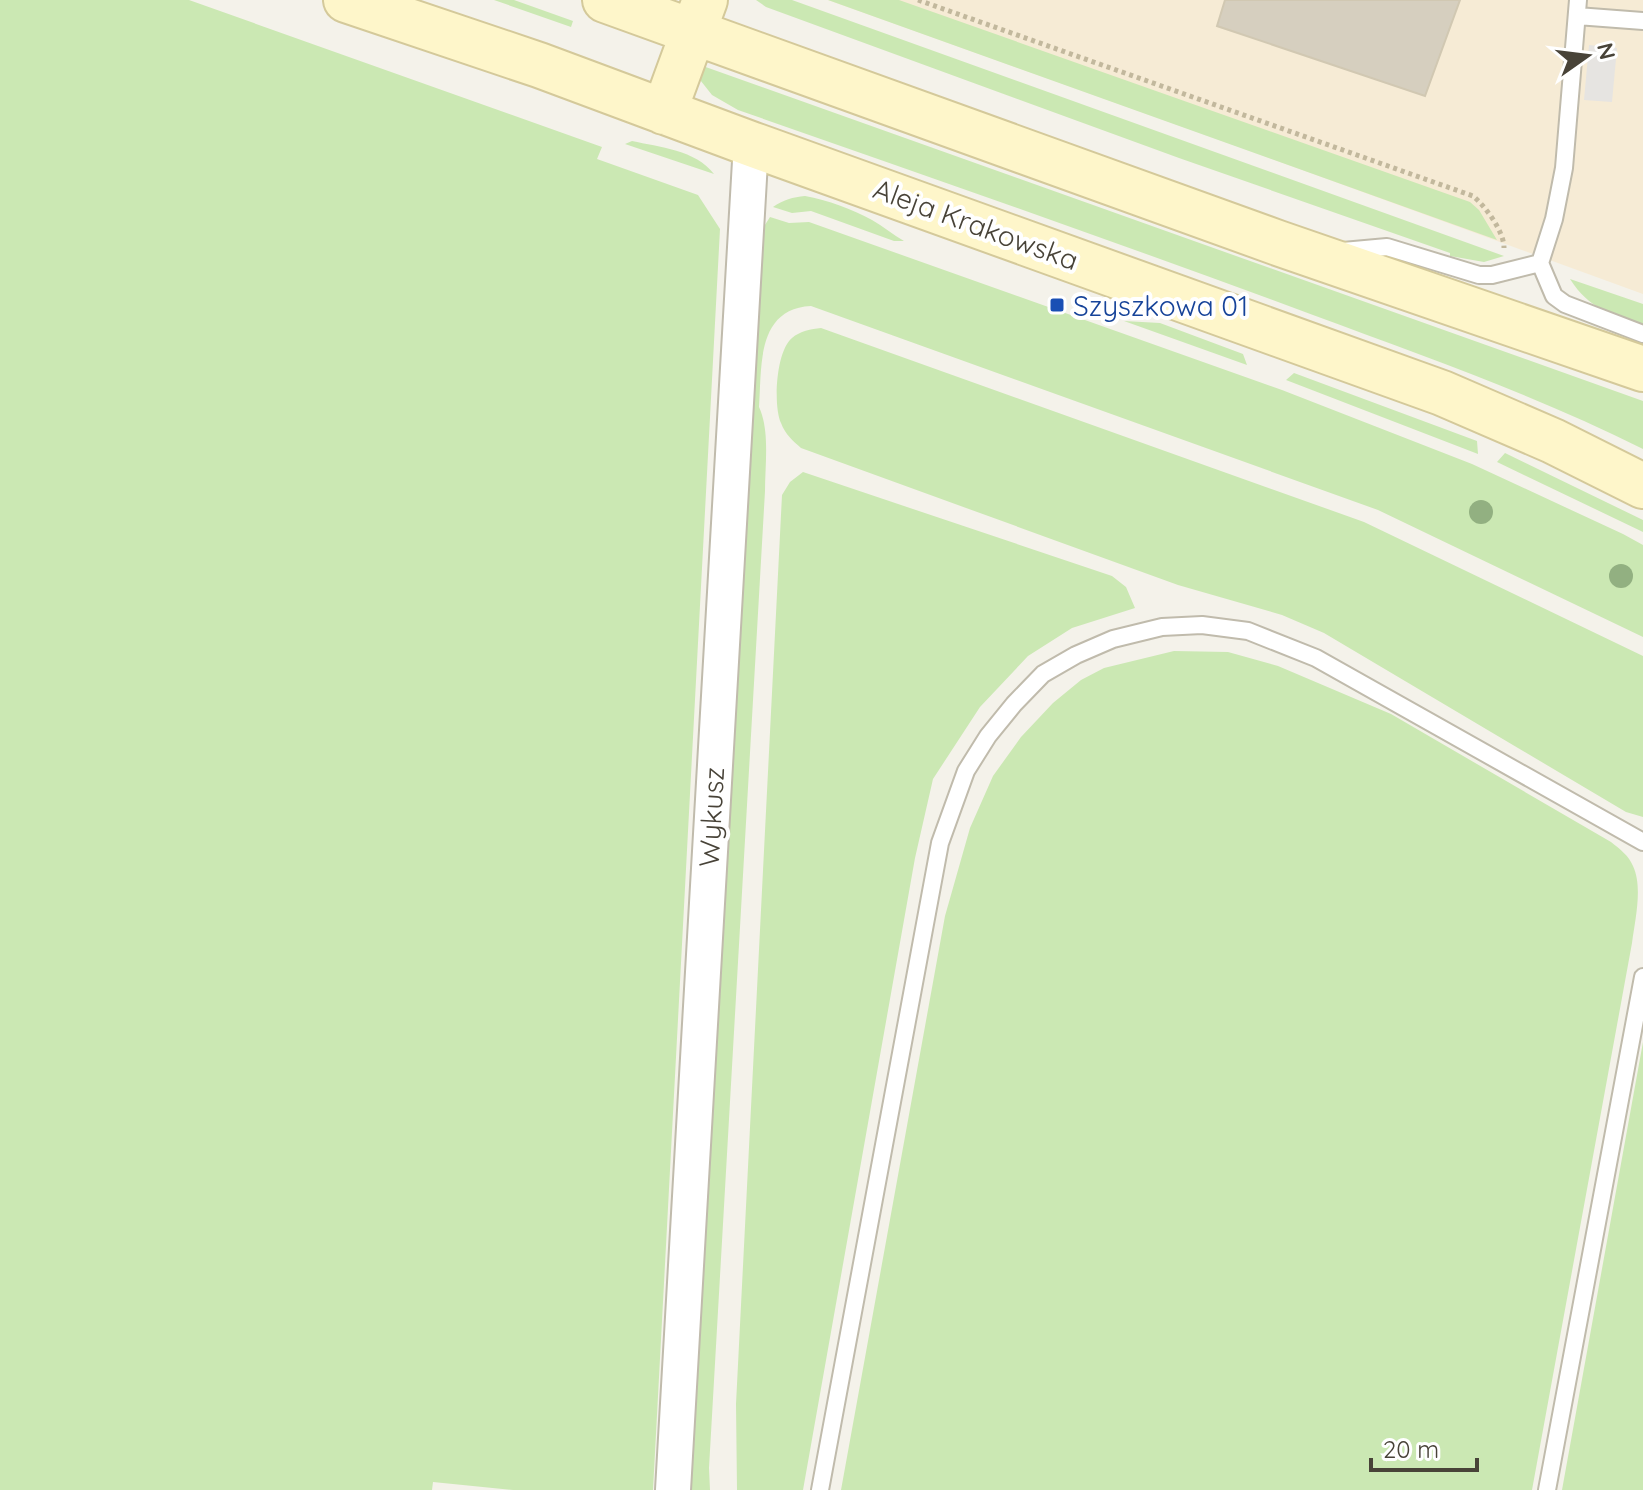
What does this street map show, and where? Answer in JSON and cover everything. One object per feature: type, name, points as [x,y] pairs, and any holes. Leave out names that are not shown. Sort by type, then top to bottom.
[{"type":"main road","name":"Aleja Krakowska","points":[[346,0],[539,65],[1442,393],[1553,441],[1643,486]]},
{"type":"main road","points":[[605,0],[682,14],[1310,254],[1643,369]]},
{"type":"main road","points":[[664,112],[682,14]]},
{"type":"street","name":"Wykusz","points":[[673,1490],[751,144]]},
{"type":"lane","points":[[1643,21],[1578,8],[1564,168],[1554,219],[1540,263],[1554,296],[1565,304],[1643,334]]},
{"type":"lane","points":[[1310,254],[1387,247],[1479,275],[1492,275],[1540,263]]},
{"type":"lane","points":[[820,1490],[940,843],[966,771],[997,725],[1043,674],[1113,639],[1162,627],[1202,625],[1248,631],[1316,658],[1643,842]]},
{"type":"lane","points":[[1547,1490],[1643,977]]},
{"type":"path","points":[[918,0],[1473,196],[1483,205],[1504,240],[1504,248]]},
{"type":"shaded area","points":[[828,0],[1643,0],[1643,294],[1242,148]]},
{"type":"shaded area","points":[[1589,45],[1617,48],[1612,102],[1584,100]]},
{"type":"green space","points":[[0,0],[189,0],[602,147],[597,159],[698,195],[720,229],[653,1490],[513,1490],[433,1482],[432,1490],[0,1490]]},
{"type":"green space","points":[[494,0],[514,0],[573,21],[571,27]]},
{"type":"green space","points":[[756,0],[792,0],[1504,256],[1484,262],[1450,256],[1450,253],[766,7]]},
{"type":"green space","points":[[828,0],[899,0],[1470,202],[1479,210],[1497,240]]},
{"type":"green space","points":[[700,65],[1643,401],[1643,449],[1521,394],[1396,346],[738,110],[712,95],[693,71]]},
{"type":"green space","points":[[632,141],[687,155],[714,174],[625,144]]},
{"type":"green space","points":[[805,196],[856,212],[904,241],[894,241],[811,211],[792,213],[773,207],[788,199]]},
{"type":"green space","points":[[770,217],[789,223],[809,222],[1282,390],[1472,464],[1623,534],[1643,545],[1643,637],[1378,510],[811,306],[780,317],[771,329],[762,358],[759,407],[766,437],[765,491],[710,1490],[689,1490],[760,243],[763,228]]},
{"type":"green space","points":[[1570,279],[1643,304],[1643,324],[1593,304]]},
{"type":"green space","points":[[1124,321],[1160,323],[1243,354],[1247,365]]},
{"type":"green space","points":[[821,328],[1364,522],[1643,656],[1643,817],[1626,812],[1324,633],[1282,615],[1178,585],[801,448],[781,423],[777,404],[779,366],[792,338],[802,332]]},
{"type":"green space","points":[[1294,373],[1477,441],[1478,454],[1286,380]]},
{"type":"green space","points":[[1505,453],[1643,520],[1643,532],[1497,462]]},
{"type":"green space","points":[[803,472],[1112,576],[1126,587],[1135,608],[1072,628],[1028,656],[980,707],[933,779],[915,858],[803,1490],[737,1490],[736,1404],[782,495],[790,482]]},
{"type":"green space","points":[[1174,651],[1228,652],[1278,666],[1391,714],[1611,842],[1633,866],[1638,894],[1632,943],[1532,1490],[841,1490],[945,916],[970,828],[993,776],[1021,737],[1053,703],[1081,680],[1104,668]]},
{"type":"green space","points":[[1643,1042],[1643,1490],[1562,1490]]},
{"type":"building","points":[[1225,0],[1460,0],[1425,96],[1217,26]]},
{"type":"place","name":"Szyszkowa 01","points":[[1057,305]]}]
